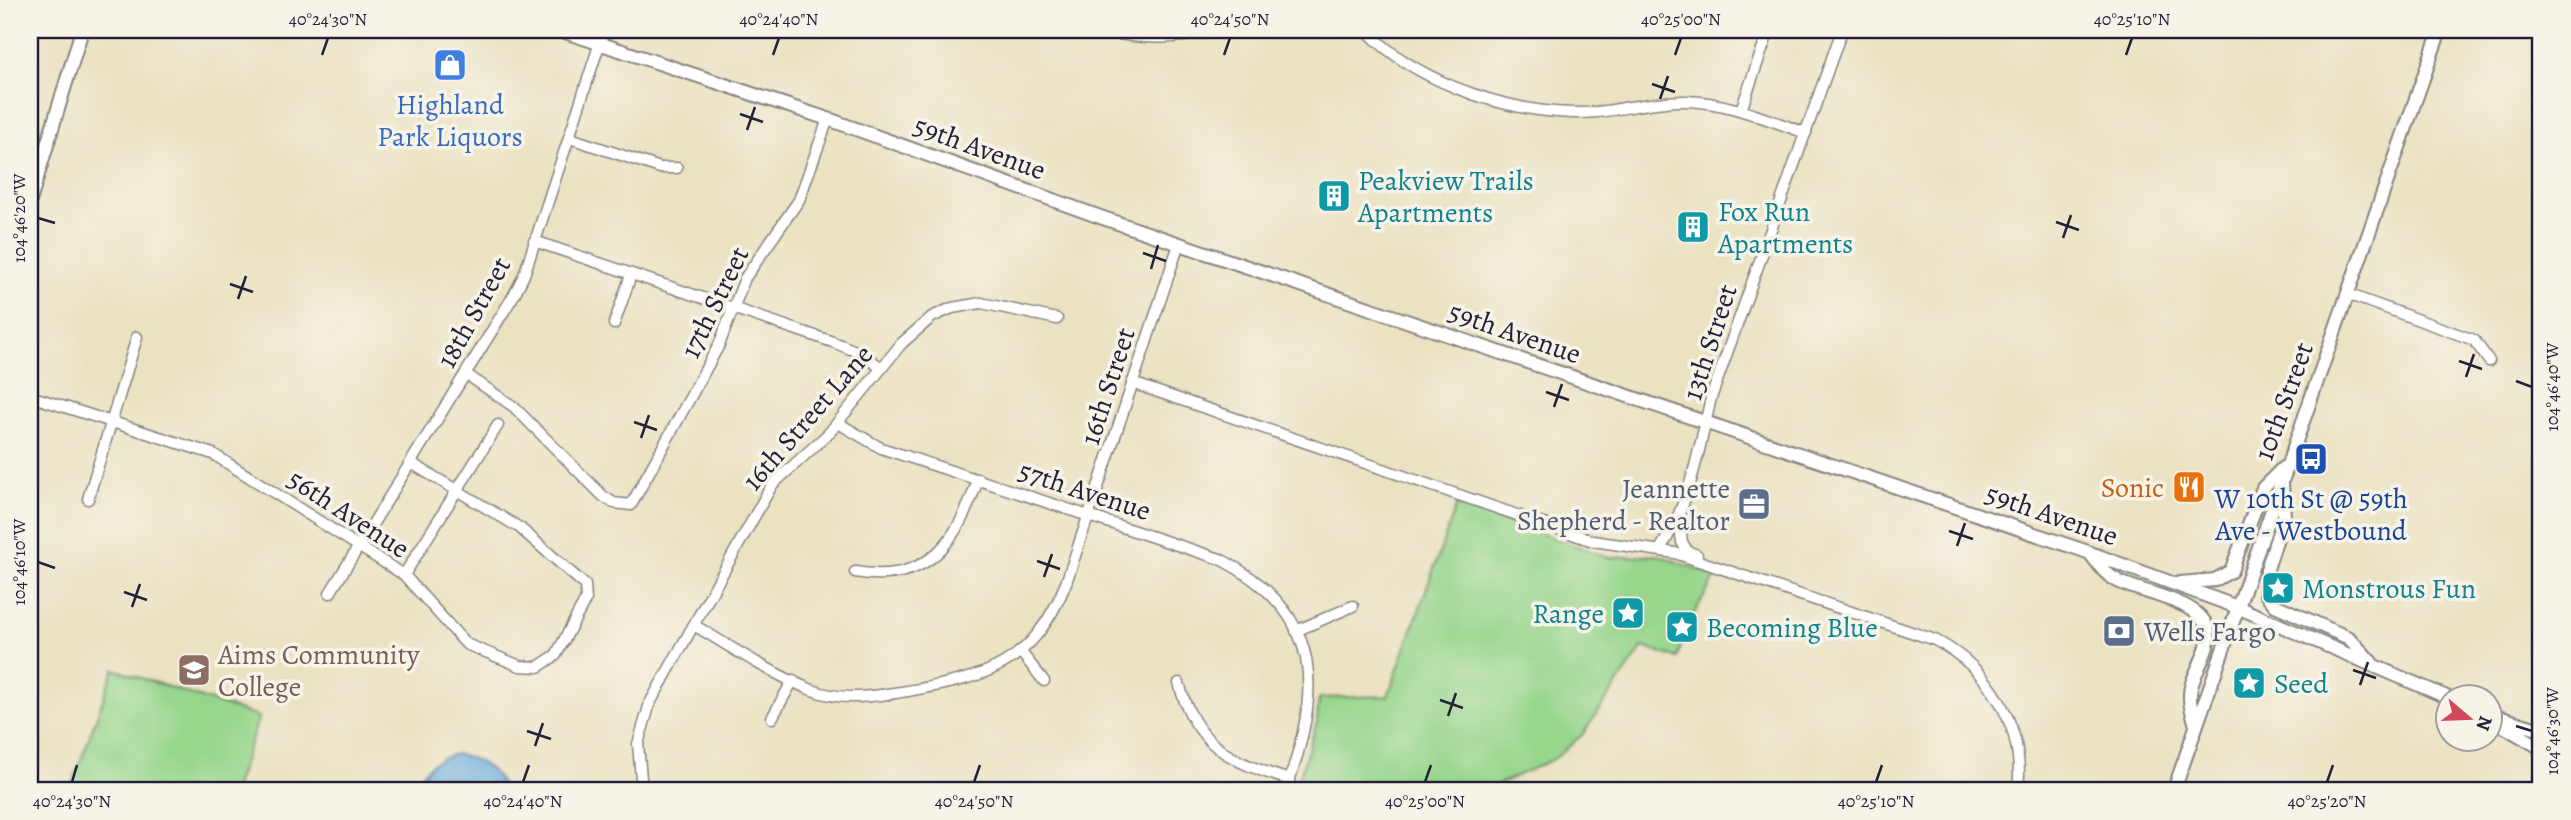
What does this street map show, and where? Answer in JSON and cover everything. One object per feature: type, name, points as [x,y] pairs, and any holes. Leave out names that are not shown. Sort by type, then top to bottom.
[{"type":"main road","points":[[30,201],[32,183],[82,30]]},
{"type":"main road","name":"59th Avenue","points":[[559,30],[828,119],[1179,244],[2177,583],[2434,692]]},
{"type":"main road","name":"10th Street","points":[[2174,790],[2440,30]]},
{"type":"main road","points":[[2177,583],[2215,580],[2231,571],[2263,488],[2284,472]]},
{"type":"main road","points":[[2284,472],[2284,516],[2267,569],[2266,594],[2275,605],[2349,638],[2376,667]]},
{"type":"main road","points":[[2090,553],[2104,572],[2119,582],[2188,607],[2204,621],[2209,631],[2208,642],[2189,694],[2196,727]]},
{"type":"main road","points":[[2504,720],[2541,730]]},
{"type":"main road","points":[[2504,725],[2541,748]]},
{"type":"street","name":"18th Street","points":[[330,593],[514,295],[570,138],[604,30]]},
{"type":"street","points":[[1101,30],[1151,38],[1177,38],[1220,30]]},
{"type":"street","points":[[1366,30],[1393,55],[1444,83],[1525,108],[1597,112],[1646,103],[1689,101],[1741,110],[1806,133]]},
{"type":"street","points":[[1741,110],[1769,30]]},
{"type":"street","name":"13th Street","points":[[1660,549],[1679,514],[1711,398],[1842,30]]},
{"type":"street","name":"17th Street","points":[[466,373],[514,407],[604,496],[626,506],[633,502],[719,345],[745,278],[799,200],[828,119]]},
{"type":"street","points":[[570,138],[660,169],[677,168]]},
{"type":"street","points":[[534,241],[842,345],[882,368]]},
{"type":"street","name":"16th Street","points":[[694,625],[793,680],[829,694],[868,697],[971,679],[1002,665],[1020,651],[1042,629],[1057,604],[1179,244]]},
{"type":"street","points":[[614,324],[631,275]]},
{"type":"street","points":[[2347,294],[2474,340],[2489,361]]},
{"type":"street","name":"16th Street Lane","points":[[642,790],[638,744],[642,724],[772,485],[838,423],[922,324],[953,308],[995,303],[1057,319]]},
{"type":"street","points":[[88,499],[138,337]]},
{"type":"street","points":[[1132,383],[1593,541],[1615,546],[1660,549],[1924,635],[1956,652],[1986,680],[2005,710],[2018,764],[2018,790]]},
{"type":"street","name":"56th Avenue","points":[[30,396],[213,454],[404,575],[466,644],[532,668],[550,661],[587,596],[585,585],[520,528],[458,491]]},
{"type":"street","name":"57th Avenue","points":[[838,423],[881,447],[1208,554],[1237,568],[1271,595],[1296,631],[1307,667],[1310,699],[1306,731],[1286,790]]},
{"type":"street","points":[[404,575],[498,425]]},
{"type":"street","points":[[411,463],[458,491]]},
{"type":"street","points":[[855,572],[881,576],[911,569],[933,557],[960,527],[978,479]]},
{"type":"street","points":[[1679,514],[1682,542],[1687,551],[1719,562],[1726,569]]},
{"type":"street","points":[[1296,631],[1353,606]]},
{"type":"street","points":[[1020,651],[1044,681]]},
{"type":"street","points":[[772,718],[793,680]]},
{"type":"street","points":[[1179,683],[1185,704],[1208,741],[1245,765],[1290,780]]},
{"type":"green space","points":[[1457,504],[1610,558],[1658,555],[1716,576],[1690,620],[1677,658],[1643,647],[1582,735],[1554,759],[1485,790],[1295,790],[1317,722],[1319,698],[1388,696]]},
{"type":"green space","points":[[114,669],[259,717],[234,790],[70,790]]},
{"type":"water","points":[[455,754],[485,765],[496,776],[504,790],[411,790],[429,767],[440,759]]},
{"type":"place","name":"Highland Park Liquors","points":[[450,65]]},
{"type":"place","name":"Peakview Trails Apartments","points":[[1334,196]]},
{"type":"place","name":"Fox Run Apartments","points":[[1693,227]]},
{"type":"place","name":"W 10th St @ 59th Ave - Westbound","points":[[2311,459]]},
{"type":"place","name":"Sonic","points":[[2189,487]]},
{"type":"place","name":"Jeannette Shepherd - Realtor","points":[[1754,504]]},
{"type":"place","name":"Monstrous Fun","points":[[2278,588]]},
{"type":"place","name":"Range","points":[[1628,613]]},
{"type":"place","name":"Becoming Blue","points":[[1682,627]]},
{"type":"place","name":"Wells Fargo","points":[[2119,631]]},
{"type":"place","name":"Aims Community College","points":[[194,670]]},
{"type":"place","name":"Seed","points":[[2249,683]]}]
